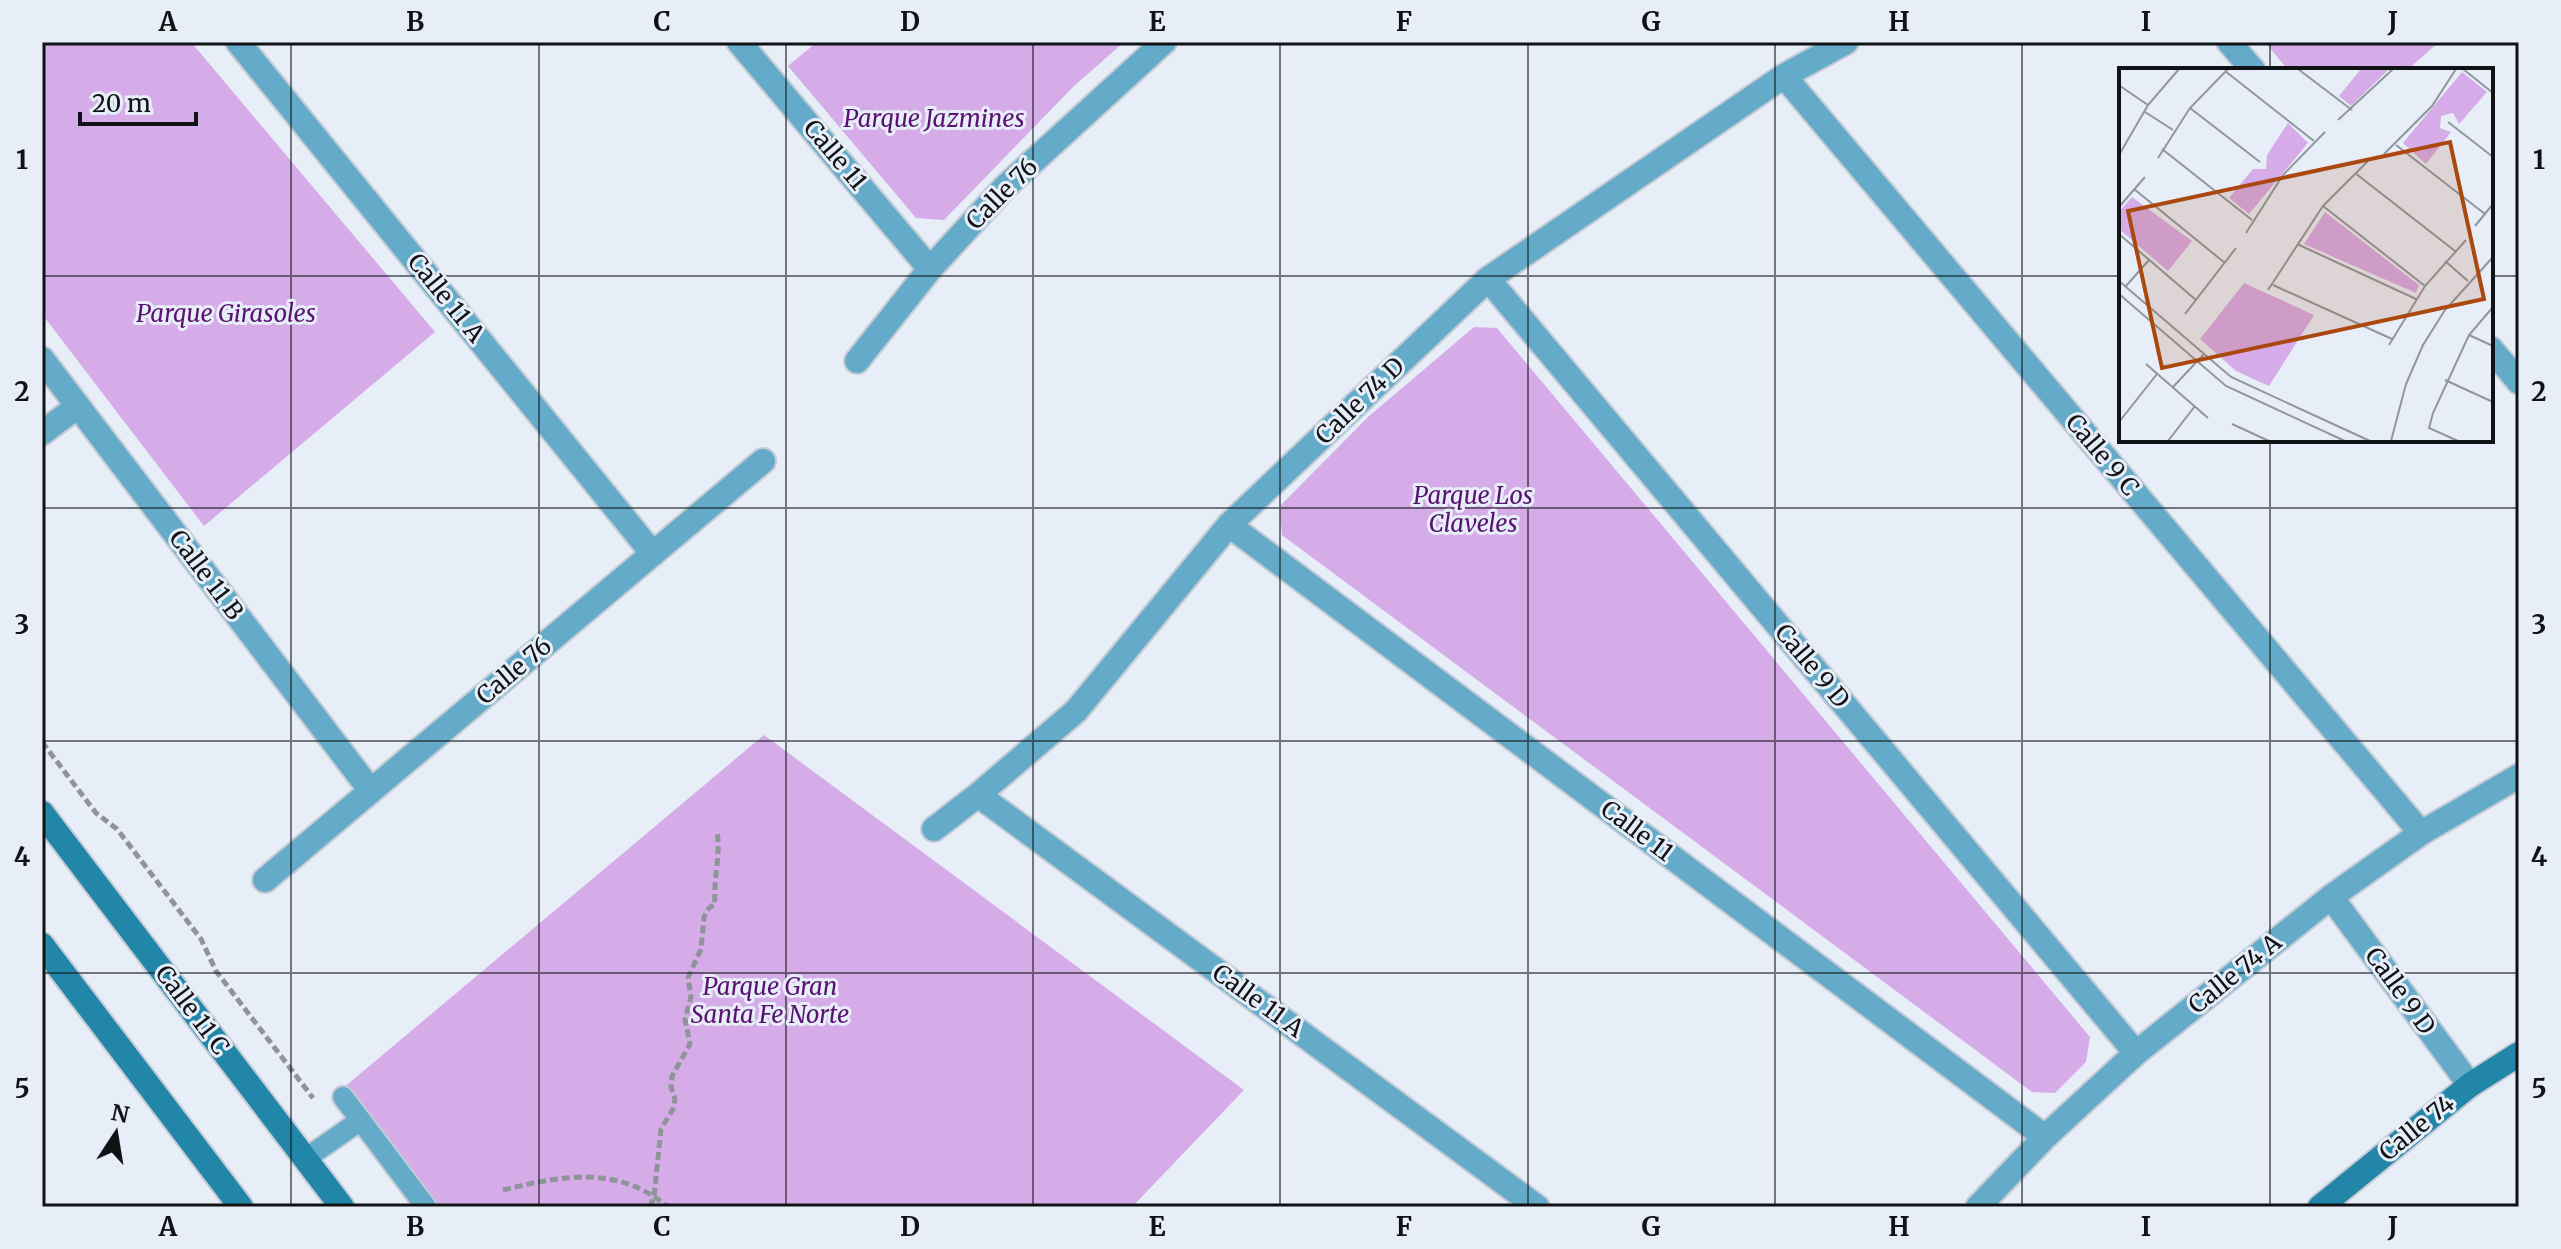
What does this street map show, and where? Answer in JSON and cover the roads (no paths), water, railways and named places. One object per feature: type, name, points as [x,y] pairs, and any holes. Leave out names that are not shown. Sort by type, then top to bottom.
[{"type":"main road","name":"Calle 11 C","points":[[42,813],[342,1207]]},
{"type":"main road","points":[[42,945],[241,1207]]},
{"type":"main road","name":"Calle 74","points":[[2320,1207],[2470,1085],[2519,1054]]},
{"type":"street","name":"Calle 11 A","points":[[238,42],[653,554]]},
{"type":"street","name":"Calle 11","points":[[739,42],[930,269]]},
{"type":"street","name":"Calle 76","points":[[857,361],[930,269],[1005,187],[1164,42]]},
{"type":"street","name":"Calle 74 D","points":[[934,829],[1076,711],[1229,525],[1488,279],[1784,76],[1846,42]]},
{"type":"street","points":[[2229,42],[2251,68]]},
{"type":"street","name":"Calle 9 C","points":[[1784,76],[2421,833]]},
{"type":"street","name":"Calle 9 D","points":[[1488,279],[2136,1053]]},
{"type":"street","points":[[2493,351],[2519,382]]},
{"type":"street","name":"Calle 11 B","points":[[42,359],[371,791]]},
{"type":"street","points":[[42,433],[78,406]]},
{"type":"street","name":"Calle 76","points":[[265,880],[763,461]]},
{"type":"street","name":"Calle 11","points":[[1229,525],[2045,1137]]},
{"type":"street","name":"Calle 74 A","points":[[1978,1207],[2045,1137],[2136,1053],[2331,897],[2421,833],[2519,776]]},
{"type":"street","name":"Calle 11 A","points":[[978,795],[1537,1207]]},
{"type":"street","name":"Calle 9 D","points":[[2331,897],[2470,1085]]},
{"type":"lane","points":[[343,1097],[426,1207]]},
{"type":"lane","points":[[305,1159],[361,1120]]},
{"type":"park label","name":"Parque Jazmines","points":[[934,119]]},
{"type":"park label","name":"Parque Girasoles","points":[[226,314]]},
{"type":"park label","name":"Parque Los Claveles","points":[[1473,510]]},
{"type":"park label","name":"Parque Gran Santa Fe Norte","points":[[770,1001]]}]
